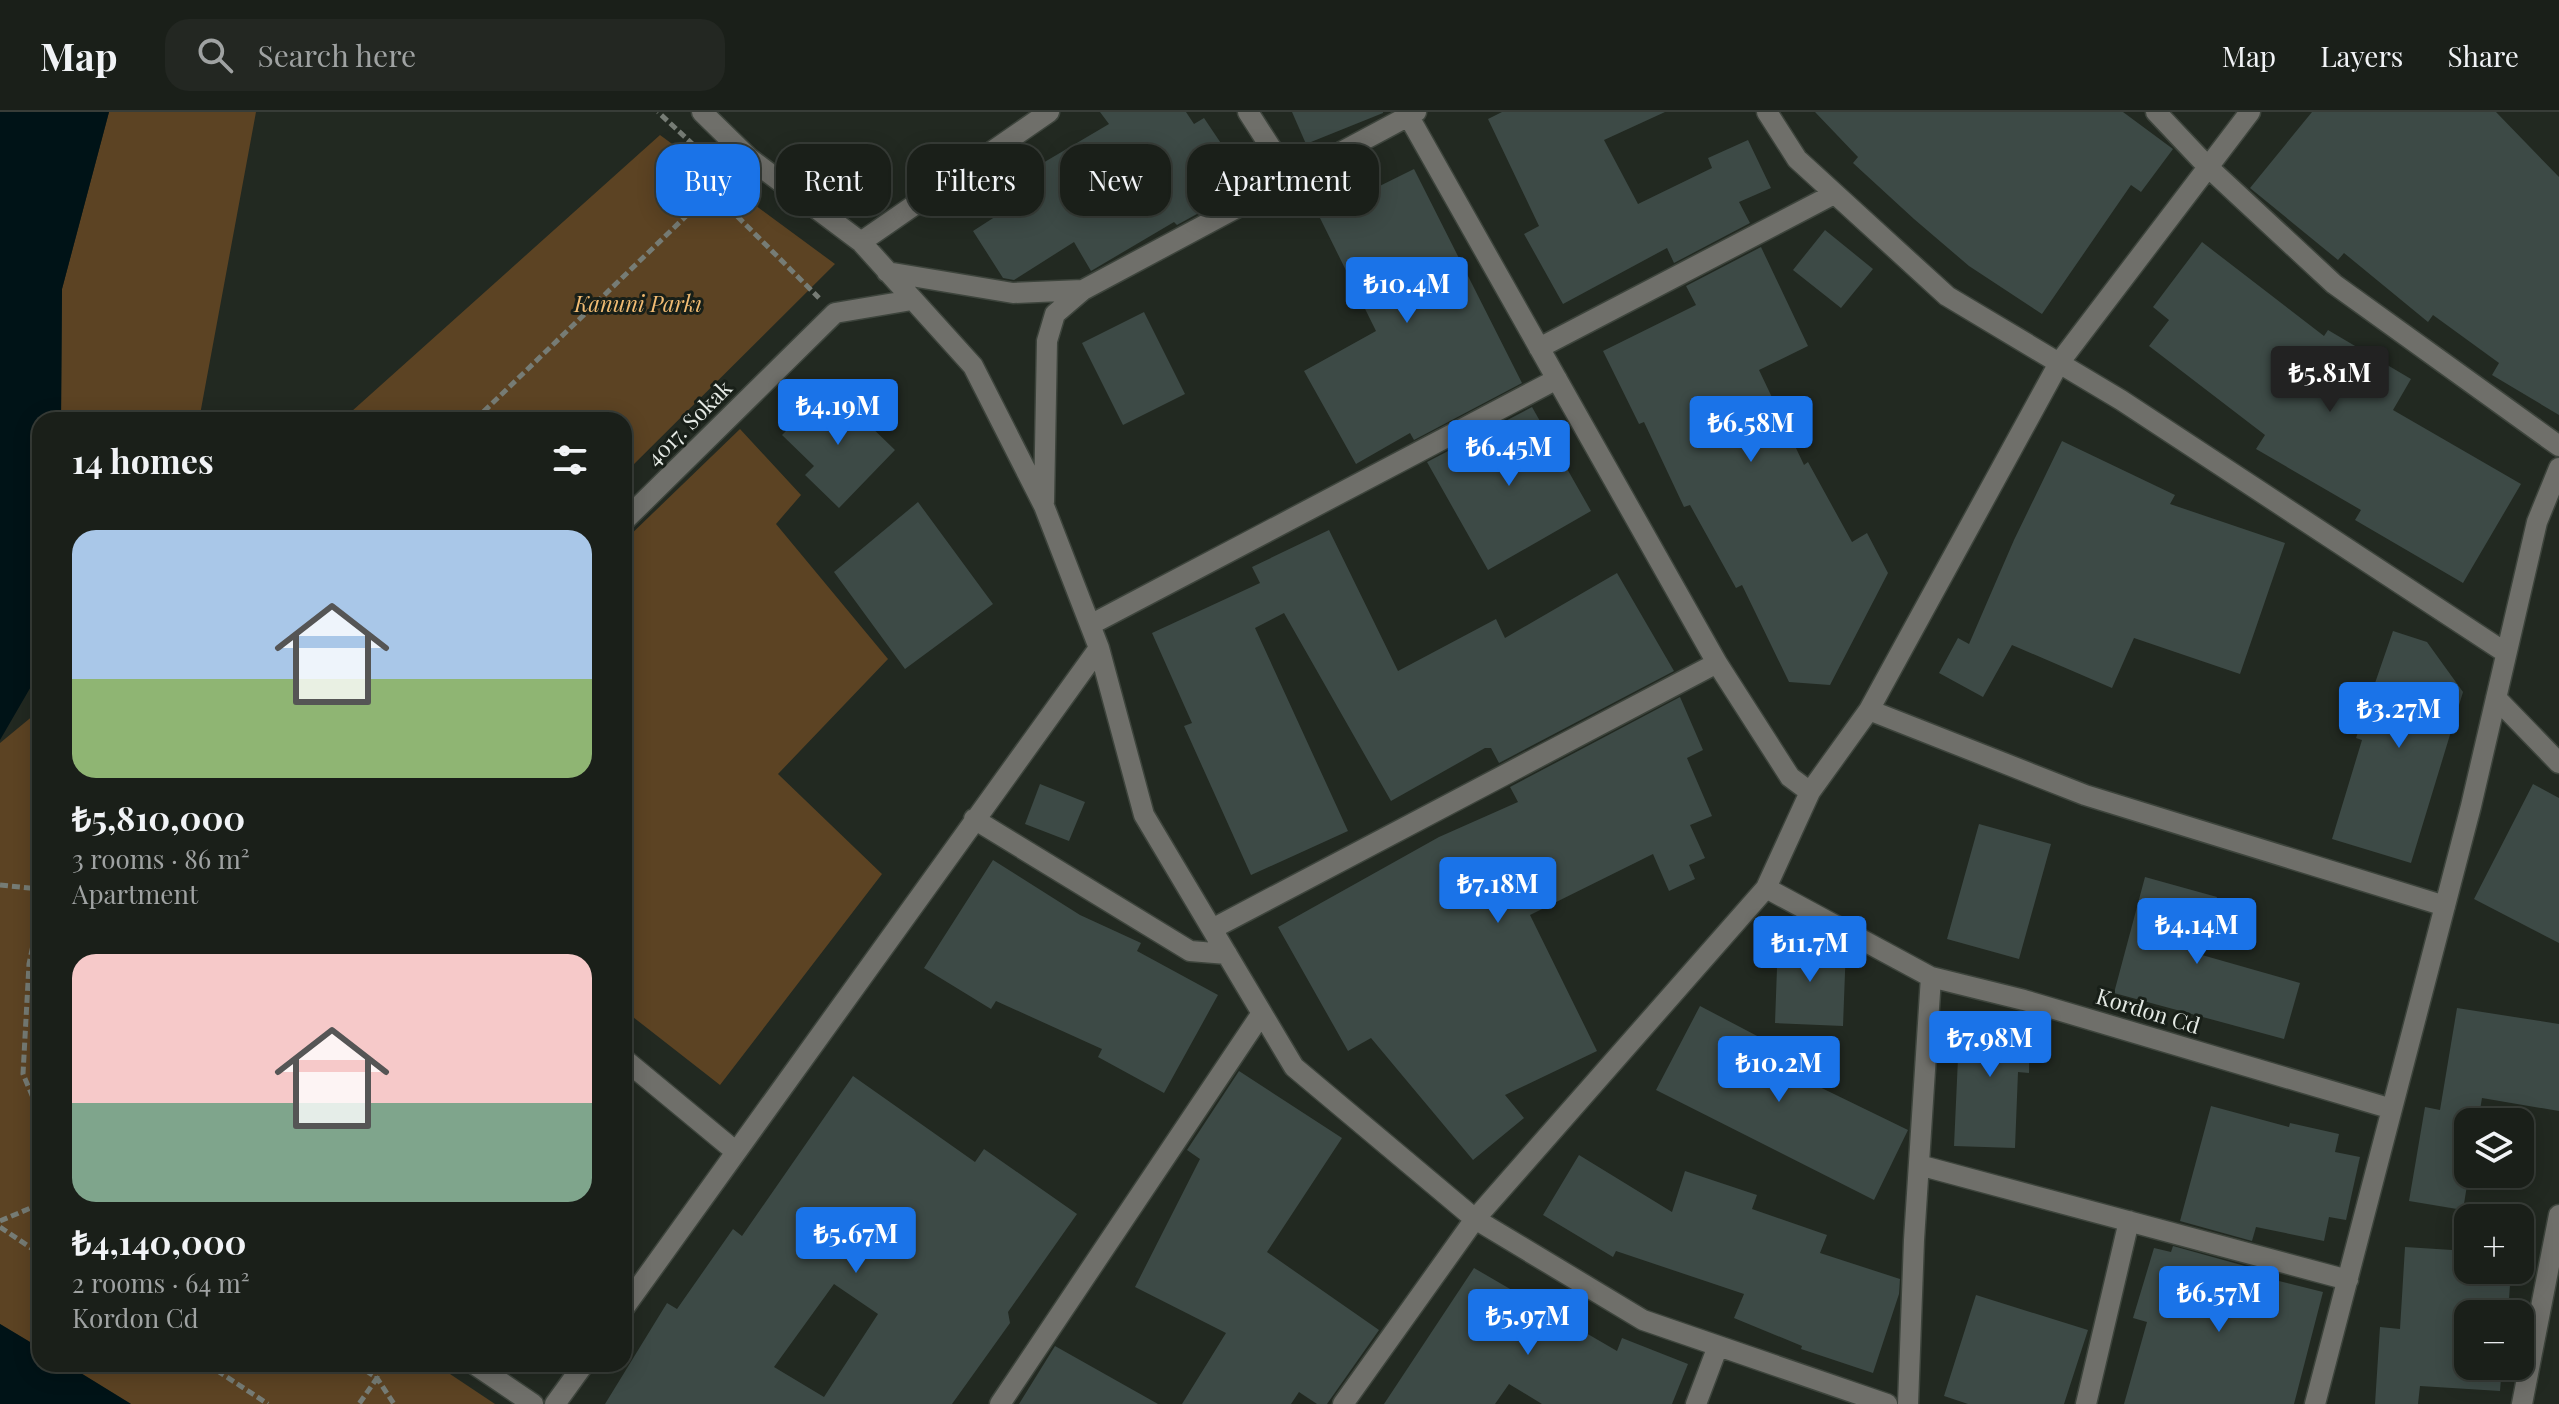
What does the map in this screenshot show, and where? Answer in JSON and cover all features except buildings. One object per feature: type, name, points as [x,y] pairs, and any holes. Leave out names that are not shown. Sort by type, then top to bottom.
[{"type":"street","points":[[702,112],[749,158],[861,242],[973,366],[1044,506],[1099,648],[1144,815],[1294,1067],[1475,1219],[1643,1320],[1887,1404]]},
{"type":"street","points":[[861,242],[1049,112]]},
{"type":"street","points":[[1248,112],[1269,144]]},
{"type":"street","points":[[1767,112],[1797,159],[1947,296],[2059,363],[2506,653]]},
{"type":"street","points":[[2156,112],[2208,167],[2334,284],[2559,446]]},
{"type":"street","points":[[1343,1404],[1475,1219],[1766,888],[1810,792],[1869,710],[2059,363],[2250,112]]},
{"type":"street","points":[[1356,144],[1412,114],[1539,348],[1717,663],[1790,777],[1810,792]]},
{"type":"street","points":[[1539,348],[1834,194]]},
{"type":"street","points":[[1044,506],[1047,341],[1055,314],[1083,290],[1222,216]]},
{"type":"street","points":[[887,272],[1013,293],[1083,290]]},
{"type":"street","points":[[835,313],[912,300]]},
{"type":"street","name":"4017. Sokak","points":[[632,513],[835,313]]},
{"type":"street","points":[[1090,625],[1557,379]]},
{"type":"street","points":[[2315,1404],[2445,906],[2537,522],[2559,468]]},
{"type":"street","points":[[632,1297],[1099,648]]},
{"type":"street","points":[[1212,929],[1717,663]]},
{"type":"street","points":[[2496,698],[2559,763]]},
{"type":"street","points":[[1869,710],[2085,795],[2445,906]]},
{"type":"street","points":[[974,819],[1190,951],[1227,954]]},
{"type":"street","name":"Kordon Cd","points":[[1766,888],[1931,977],[2039,1004],[2392,1109]]},
{"type":"street","points":[[1908,1404],[1931,977]]},
{"type":"street","points":[[1000,1404],[1262,1013]]},
{"type":"street","points":[[632,1066],[735,1151]]},
{"type":"street","points":[[1919,1165],[2348,1280]]},
{"type":"street","points":[[2086,1404],[2129,1221]]},
{"type":"street","points":[[2522,1404],[2558,1226]]},
{"type":"street","points":[[1696,1404],[1718,1346]]},
{"type":"street","points":[[486,1372],[533,1404]]},
{"type":"street","points":[[555,1404],[578,1372]]},
{"type":"path","points":[[658,112],[693,144]]},
{"type":"path","points":[[483,412],[686,216]]},
{"type":"path","points":[[737,216],[835,313]]},
{"type":"path","points":[[0,885],[32,888]]},
{"type":"path","points":[[32,950],[23,1074],[32,1095]]},
{"type":"path","points":[[0,1221],[32,1207]]},
{"type":"path","points":[[0,1227],[32,1249]]},
{"type":"path","points":[[219,1372],[268,1404]]},
{"type":"path","points":[[368,1372],[377,1378],[394,1404]]},
{"type":"path","points":[[359,1404],[377,1378],[377,1372]]},
{"type":"green space","points":[[109,112],[256,112],[200,412],[61,412],[62,289]]},
{"type":"green space","name":"Kanuni Parkı","points":[[660,135],[672,144],[656,144],[656,216],[760,216],[760,209],[835,264],[632,466],[632,412],[351,412]]},
{"type":"green space","points":[[740,429],[801,495],[776,524],[888,659],[778,774],[882,874],[720,1085],[632,1016],[632,533]]},
{"type":"green space","points":[[32,717],[32,1343],[0,1324],[0,743]]},
{"type":"green space","points":[[79,1372],[447,1372],[495,1404],[131,1404]]},
{"type":"shaded area","points":[[0,112],[109,112],[62,289],[61,412],[32,412],[32,685],[0,740]]},
{"type":"shaded area","points":[[0,1324],[32,1343],[32,1372],[79,1372],[131,1404],[0,1404]]}]
